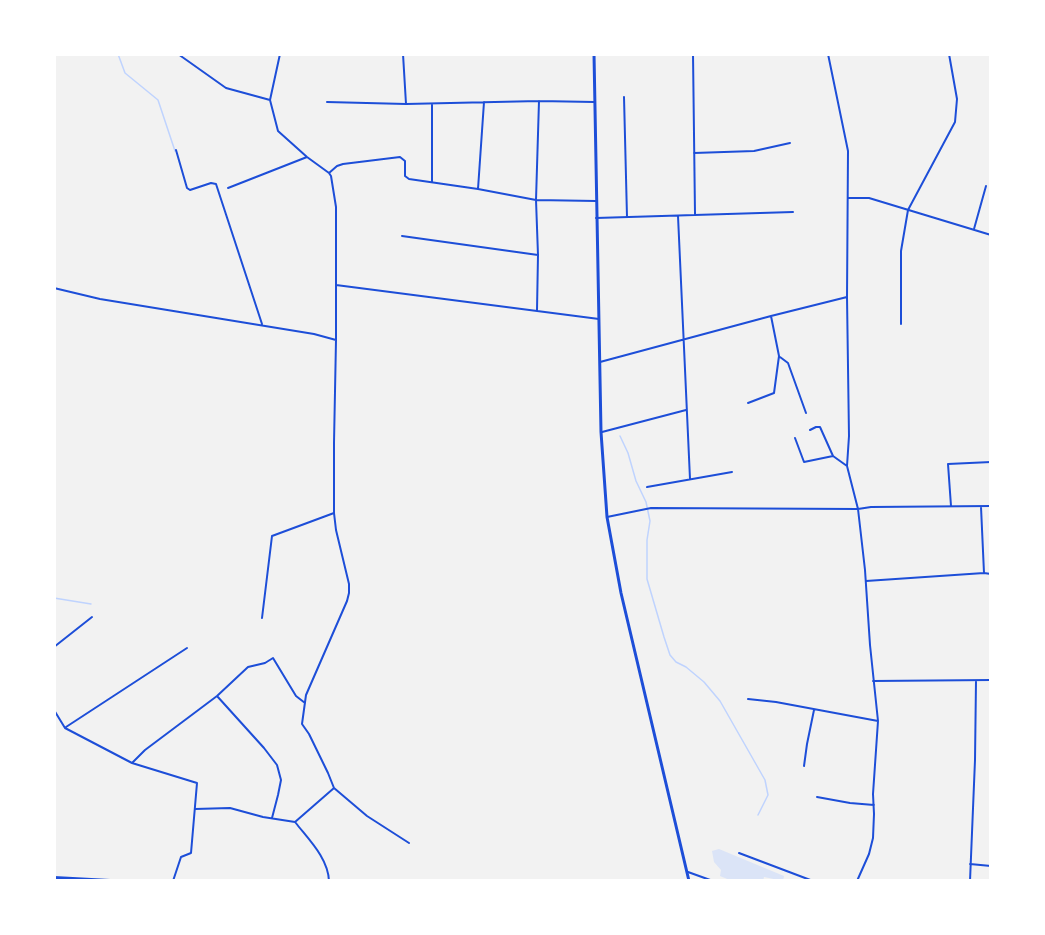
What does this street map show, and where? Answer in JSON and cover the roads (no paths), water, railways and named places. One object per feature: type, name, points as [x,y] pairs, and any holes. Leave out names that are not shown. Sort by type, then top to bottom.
[{"type":"highway","points":[[54,878],[110,881]]},
{"type":"main road","points":[[594,54],[601,432],[607,517],[621,593],[689,881]]},
{"type":"street","points":[[178,54],[226,88],[270,100]]},
{"type":"street","points":[[280,54],[270,100],[278,131],[329,173],[336,207],[334,513],[349,584],[347,601],[306,695],[302,724],[324,763],[334,788],[367,816],[409,843]]},
{"type":"street","points":[[403,54],[406,104]]},
{"type":"street","points":[[693,54],[695,214]]},
{"type":"street","points":[[828,54],[848,152],[849,436],[847,466],[858,508],[878,721],[873,794],[873,838],[869,854],[857,881]]},
{"type":"street","points":[[901,324],[902,251],[908,210],[955,122],[957,99],[950,54]]},
{"type":"street","points":[[624,97],[627,217]]},
{"type":"street","points":[[537,310],[536,200],[539,101]]},
{"type":"street","points":[[327,102],[406,104],[594,102]]},
{"type":"street","points":[[478,189],[484,102]]},
{"type":"street","points":[[432,104],[432,182]]},
{"type":"street","points":[[694,153],[754,151],[790,143]]},
{"type":"street","points":[[176,150],[188,189],[211,183],[216,184],[262,325]]},
{"type":"street","points":[[228,188],[307,157]]},
{"type":"street","points":[[329,173],[343,164],[400,157],[405,161],[407,178],[536,200],[596,201]]},
{"type":"street","points":[[974,229],[986,186]]},
{"type":"street","points":[[848,198],[869,198],[991,235]]},
{"type":"street","points":[[596,218],[793,212]]},
{"type":"street","points":[[678,216],[690,479]]},
{"type":"street","points":[[402,236],[538,255]]},
{"type":"street","points":[[336,285],[599,320]]},
{"type":"street","points":[[54,288],[100,298],[314,334],[336,340]]},
{"type":"street","points":[[600,362],[847,297]]},
{"type":"street","points":[[748,403],[774,393],[779,356],[771,316]]},
{"type":"street","points":[[779,356],[788,363],[806,412]]},
{"type":"street","points":[[601,432],[686,410]]},
{"type":"street","points":[[810,430],[820,427],[833,456],[847,466]]},
{"type":"street","points":[[795,438],[804,462],[833,456]]},
{"type":"street","points":[[951,506],[948,464],[991,462]]},
{"type":"street","points":[[647,488],[732,472]]},
{"type":"street","points":[[607,517],[651,508],[991,506]]},
{"type":"street","points":[[981,507],[984,573]]},
{"type":"street","points":[[262,618],[272,536],[334,513]]},
{"type":"street","points":[[866,581],[991,574]]},
{"type":"street","points":[[54,647],[92,617]]},
{"type":"street","points":[[65,728],[187,648]]},
{"type":"street","points":[[132,763],[145,750],[217,696],[248,667],[265,663],[273,658],[296,696],[305,703]]},
{"type":"street","points":[[873,681],[991,680]]},
{"type":"street","points":[[969,881],[976,681]]},
{"type":"street","points":[[217,696],[277,765],[281,780],[272,818]]},
{"type":"street","points":[[748,699],[878,721]]},
{"type":"street","points":[[54,710],[65,728],[132,763],[197,783],[191,854],[180,857],[172,881]]},
{"type":"street","points":[[804,766],[814,710]]},
{"type":"street","points":[[295,822],[334,788]]},
{"type":"street","points":[[817,797],[874,805]]},
{"type":"street","points":[[194,809],[230,808],[295,822],[324,860],[329,881]]},
{"type":"street","points":[[740,854],[813,881]]},
{"type":"street","points":[[970,864],[991,866]]},
{"type":"street","points":[[688,872],[712,881]]},
{"type":"waterway","points":[[118,54],[125,73],[158,100],[175,151]]},
{"type":"waterway","points":[[620,436],[646,502],[650,521],[647,540],[647,579],[670,655],[704,682],[720,701],[765,780],[768,795],[758,815]]},
{"type":"waterway","points":[[54,598],[91,604]]}]
